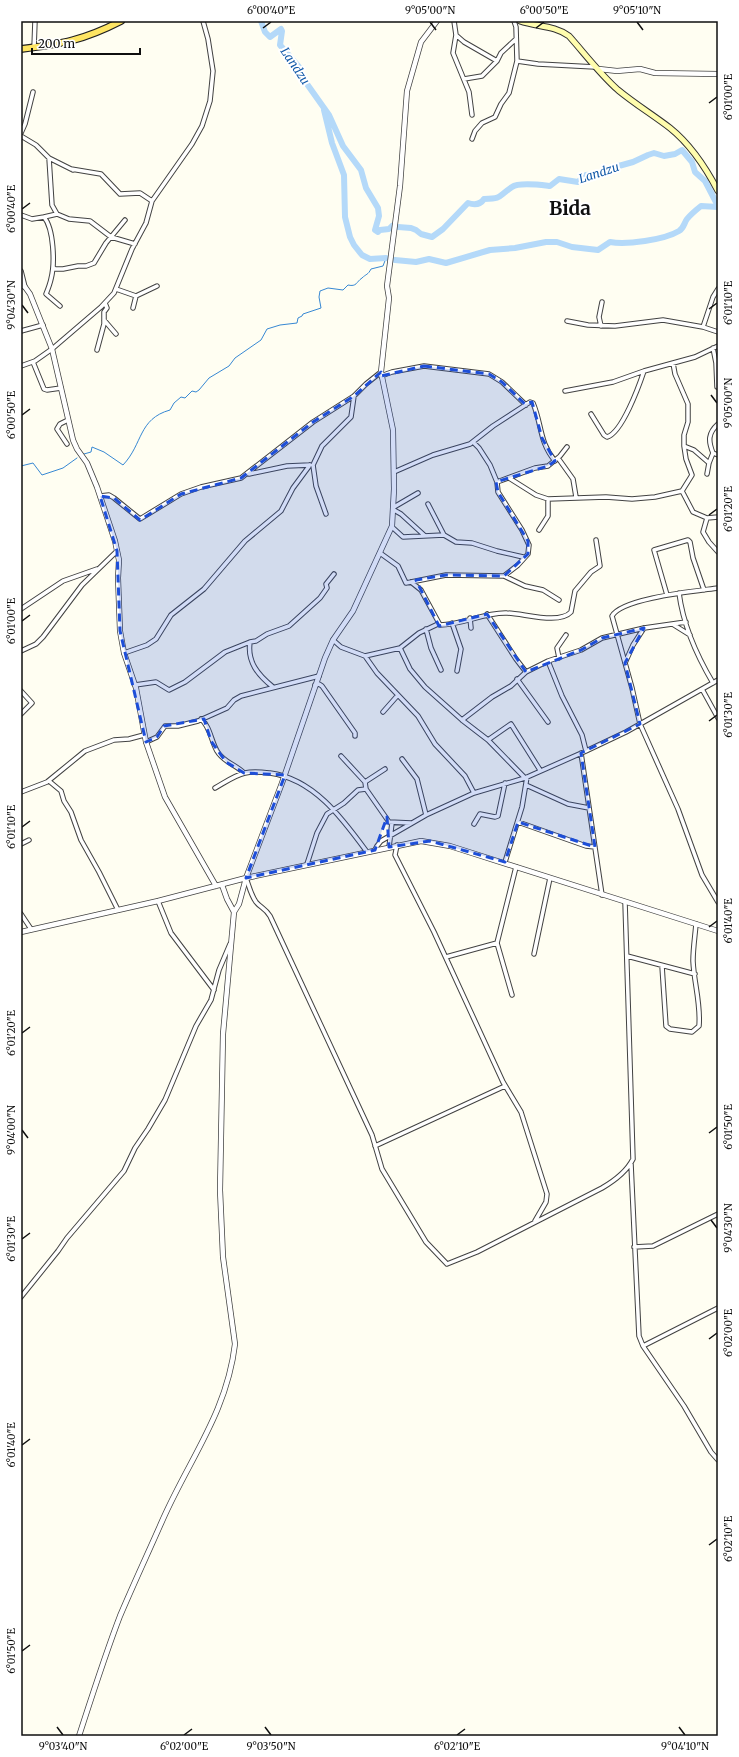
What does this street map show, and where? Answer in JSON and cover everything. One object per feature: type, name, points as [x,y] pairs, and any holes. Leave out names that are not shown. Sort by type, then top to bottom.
[{"type":"main road","points":[[21,49],[73,41],[90,36],[121,21]]},
{"type":"main road","points":[[520,21],[560,30],[569,36],[617,89],[634,104],[669,127],[685,142],[718,191]]},
{"type":"street","points":[[34,48],[35,21]]},
{"type":"street","points":[[21,366],[33,362],[52,349],[105,302],[116,289],[135,244],[146,223],[152,201],[192,144],[204,121],[210,101],[213,71],[210,47],[203,21]]},
{"type":"street","points":[[79,1736],[99,1673],[121,1615],[164,1517],[218,1412],[234,1352],[235,1344],[223,1257],[220,1190],[221,1072],[230,944],[234,912],[239,904],[246,878],[315,685],[333,640],[353,611],[392,527],[394,508],[394,472],[392,423],[381,374],[389,298],[387,286],[400,186],[407,91],[421,42],[437,21]]},
{"type":"street","points":[[454,21],[456,35],[453,53],[469,92],[472,115]]},
{"type":"street","points":[[472,139],[479,126],[495,117],[501,104],[509,94],[517,61],[514,21]]},
{"type":"street","points":[[456,35],[464,42],[497,61]]},
{"type":"street","points":[[464,79],[480,77],[497,61],[501,53],[516,38]]},
{"type":"street","points":[[517,61],[568,67],[591,66],[599,69],[618,71],[640,69],[655,72],[718,74]]},
{"type":"street","points":[[33,92],[21,135],[36,144],[49,158],[72,169],[101,174],[120,194],[140,193],[152,201]]},
{"type":"street","points":[[49,158],[52,205],[57,214]]},
{"type":"street","points":[[21,214],[32,219],[57,214],[69,219],[90,221],[111,237],[135,244]]},
{"type":"street","points":[[44,217],[49,225],[53,267],[46,294],[60,306]]},
{"type":"street","points":[[53,267],[58,270],[78,266],[90,266],[98,259],[106,243],[125,220]]},
{"type":"street","points":[[21,271],[23,286],[52,349],[75,444],[87,463],[100,496],[117,551],[120,621],[124,653],[135,685],[146,742],[165,797],[216,886]]},
{"type":"street","points":[[116,289],[136,296],[157,286]]},
{"type":"street","points":[[703,327],[713,297],[718,289]]},
{"type":"street","points":[[133,308],[136,296]]},
{"type":"street","points":[[97,350],[104,320],[104,312],[107,308],[105,302]]},
{"type":"street","points":[[601,326],[600,310],[602,302]]},
{"type":"street","points":[[104,320],[116,334]]},
{"type":"street","points":[[567,321],[601,326],[623,326],[663,320],[703,327],[718,332]]},
{"type":"street","points":[[21,331],[42,325]]},
{"type":"street","points":[[565,391],[613,382],[644,371],[698,356],[718,346]]},
{"type":"street","points":[[713,348],[716,362],[717,387]]},
{"type":"street","points":[[33,362],[44,389],[48,390],[61,388]]},
{"type":"street","points":[[509,478],[536,495],[548,499],[606,497],[632,499],[655,497],[682,491],[692,475],[686,460],[684,446],[684,435],[688,422],[688,404],[675,374],[672,363]]},
{"type":"street","points":[[100,496],[109,495],[140,519],[181,494],[209,485],[238,480],[247,475],[313,422],[354,396],[366,384],[381,374],[424,366],[489,374],[502,382],[526,405]]},
{"type":"street","points":[[591,414],[604,435],[607,437],[610,436],[634,400],[644,371]]},
{"type":"street","points":[[124,653],[147,645],[156,639],[171,615],[204,589],[245,541],[281,511],[297,481],[311,465],[322,446],[351,417],[354,396]]},
{"type":"street","points":[[394,472],[433,455],[463,447],[473,442],[530,402],[533,403],[546,449],[573,479],[576,497]]},
{"type":"street","points":[[67,444],[57,429],[60,424],[68,420]]},
{"type":"street","points":[[707,474],[709,463],[713,454],[709,437],[711,431],[718,424]]},
{"type":"street","points":[[473,442],[484,456],[497,482],[498,492],[528,541],[528,554],[523,557],[518,565],[504,576]]},
{"type":"street","points":[[684,446],[694,450],[709,463]]},
{"type":"street","points":[[497,482],[535,468],[548,466],[556,460],[567,447]]},
{"type":"street","points":[[713,454],[718,455]]},
{"type":"street","points":[[247,475],[287,466],[311,465]]},
{"type":"street","points":[[311,465],[316,486],[326,514]]},
{"type":"street","points":[[682,491],[693,512],[707,518],[718,517]]},
{"type":"street","points":[[394,508],[418,493]]},
{"type":"street","points":[[539,530],[548,516],[548,499]]},
{"type":"street","points":[[428,504],[444,535]]},
{"type":"street","points":[[394,508],[424,535]]},
{"type":"street","points":[[707,518],[703,532],[718,552]]},
{"type":"street","points":[[392,527],[403,537],[444,535],[456,542],[472,543],[496,551],[523,557]]},
{"type":"street","points":[[333,640],[341,647],[366,656],[400,648],[426,629],[438,624],[441,625],[452,623],[487,614],[506,612],[546,618],[568,615],[571,612],[575,591],[591,572],[600,566],[596,540]]},
{"type":"street","points":[[667,595],[654,550],[688,540],[690,542],[693,558],[704,590]]},
{"type":"street","points":[[21,651],[36,644],[44,637],[82,585],[117,551]]},
{"type":"street","points":[[380,553],[398,566],[404,582],[446,575],[504,576],[525,586],[543,590],[559,600]]},
{"type":"street","points":[[21,609],[63,581],[98,568]]},
{"type":"street","points":[[135,685],[156,682],[167,689],[173,688],[185,682],[225,652],[256,641],[267,634],[289,626],[320,598],[327,588],[326,584],[334,574]]},
{"type":"street","points":[[411,582],[421,590],[438,624]]},
{"type":"street","points":[[718,588],[679,592],[638,602],[615,611],[612,616],[640,724],[683,821],[702,875],[718,902]]},
{"type":"street","points":[[679,592],[686,622],[705,669],[713,684]]},
{"type":"street","points":[[487,614],[526,672]]},
{"type":"street","points":[[470,618],[471,628]]},
{"type":"street","points":[[462,720],[492,697],[509,688],[526,672],[548,661],[581,650],[602,638],[644,628],[674,625],[686,622]]},
{"type":"street","points":[[452,623],[461,649],[457,671]]},
{"type":"street","points":[[674,625],[691,635]]},
{"type":"street","points":[[625,663],[633,645],[644,628]]},
{"type":"street","points":[[426,629],[431,648],[441,670]]},
{"type":"street","points":[[559,658],[557,648],[566,635]]},
{"type":"street","points":[[250,642],[250,656],[254,668],[273,687]]},
{"type":"street","points":[[400,648],[410,669],[425,687],[462,720],[488,740],[526,777],[526,786],[518,822],[505,862]]},
{"type":"street","points":[[366,656],[377,673],[418,716],[435,744],[465,776],[474,793]]},
{"type":"street","points":[[548,661],[562,696],[582,735],[586,751]]},
{"type":"street","points":[[146,742],[157,737],[165,726],[178,726],[201,719],[227,708],[234,700],[241,696],[319,676]]},
{"type":"street","points":[[517,679],[548,722]]},
{"type":"street","points":[[375,850],[379,843],[426,815],[474,793],[526,777],[565,761],[640,724],[718,680]]},
{"type":"street","points":[[315,685],[320,684],[322,686],[355,733],[355,736]]},
{"type":"street","points":[[702,689],[718,718]]},
{"type":"street","points":[[21,691],[32,703],[21,714]]},
{"type":"street","points":[[383,712],[398,695]]},
{"type":"street","points":[[201,719],[206,723],[211,741],[221,758],[244,773]]},
{"type":"street","points":[[488,740],[511,724],[540,770]]},
{"type":"street","points":[[21,792],[49,781],[85,751],[114,740],[130,739],[144,735]]},
{"type":"street","points":[[581,753],[602,895]]},
{"type":"street","points":[[341,756],[365,782],[366,789],[385,817],[392,823],[411,823]]},
{"type":"street","points":[[402,759],[417,779],[426,815]]},
{"type":"street","points":[[365,782],[385,769]]},
{"type":"street","points":[[215,788],[244,773],[256,772],[284,775],[303,785],[326,801],[367,852]]},
{"type":"street","points":[[49,781],[61,791],[63,799],[72,812],[81,840],[100,872],[118,910]]},
{"type":"street","points":[[474,824],[480,814],[495,817],[498,816],[505,783]]},
{"type":"street","points":[[526,786],[568,804],[589,808]]},
{"type":"street","points":[[307,864],[319,828],[327,814],[358,790],[366,789]]},
{"type":"street","points":[[518,822],[586,846],[595,847]]},
{"type":"street","points":[[389,847],[392,823]]},
{"type":"street","points":[[21,844],[29,840]]},
{"type":"street","points":[[21,932],[158,901],[246,878],[421,840],[430,841],[505,862],[602,895],[718,931]]},
{"type":"street","points":[[396,845],[396,855],[446,957],[505,1086],[521,1112],[547,1194],[546,1202],[534,1222]]},
{"type":"street","points":[[512,995],[497,943],[516,867]]},
{"type":"street","points":[[246,878],[252,896],[258,904],[265,908],[270,916],[300,978],[375,1146],[382,1169],[426,1242],[447,1264],[470,1256],[611,1182],[631,1164]]},
{"type":"street","points":[[534,954],[550,878]]},
{"type":"street","points":[[222,885],[234,912]]},
{"type":"street","points":[[158,901],[171,933],[214,990]]},
{"type":"street","points":[[625,902],[633,1159],[631,1164],[639,1336],[643,1346],[675,1392],[711,1452],[718,1460]]},
{"type":"street","points":[[21,914],[30,929]]},
{"type":"street","points":[[662,966],[666,1026],[670,1029],[692,1032],[699,1026],[698,1001],[693,961],[696,924]]},
{"type":"street","points":[[446,957],[497,943]]},
{"type":"street","points":[[21,1296],[67,1238],[122,1175],[135,1148],[148,1130],[165,1100],[196,1026],[211,1000],[220,966],[230,944]]},
{"type":"street","points":[[627,956],[695,974]]},
{"type":"street","points":[[375,1146],[505,1086]]},
{"type":"street","points":[[634,1247],[653,1246],[718,1214]]},
{"type":"street","points":[[643,1346],[718,1308]]},
{"type":"highlighted area","points":[[424,366],[489,374],[502,382],[525,404],[532,402],[542,438],[555,461],[548,466],[496,482],[498,492],[528,541],[528,554],[504,576],[446,575],[416,580],[439,626],[487,614],[526,672],[581,650],[602,638],[644,628],[625,663],[640,724],[581,753],[595,847],[518,822],[505,862],[430,841],[389,847],[387,817],[375,850],[246,878],[285,775],[244,773],[226,762],[211,741],[204,719],[164,726],[157,737],[146,742],[120,631],[117,551],[100,496],[114,498],[140,520],[181,494],[241,478],[313,422],[354,396],[381,372],[381,376]]},
{"type":"waterway","name":"Landzu","points":[[261,21],[265,32],[270,37],[281,29],[280,45],[299,67],[302,77],[329,115],[343,146],[361,170],[366,188],[378,208],[379,216],[375,230],[378,232],[380,230],[389,229],[392,226]]},
{"type":"waterway","name":"Landzu","points":[[324,110],[332,143],[344,175],[345,217],[350,237],[362,255],[370,259],[386,258]]},
{"type":"waterway","name":"Landzu","points":[[398,227],[411,228],[421,234],[432,237],[443,229],[468,203],[477,204],[484,199],[498,197],[515,185],[530,184],[550,186],[559,179],[578,182],[586,175],[601,174],[615,167],[633,162],[654,153],[664,156],[675,154],[682,150],[692,162],[695,172],[705,181],[718,206]]},
{"type":"waterway","name":"Landzu","points":[[395,260],[416,262],[429,259],[446,263],[490,250],[515,248],[546,242],[557,242],[572,247],[598,250],[610,242],[625,243],[664,237],[681,230],[689,217],[701,206],[718,207]]},
{"type":"waterway","points":[[84,454],[91,452],[92,447],[104,452],[123,465],[134,449],[146,426],[152,419],[170,410],[174,403],[181,397],[185,398],[192,391],[196,392],[199,390],[209,378],[229,366],[235,358],[261,340],[267,329],[280,325],[297,323],[298,318],[303,314],[321,308],[319,297],[320,291],[328,288],[343,290],[348,285],[355,285],[371,269],[383,266],[386,258]]},
{"type":"waterway","points":[[21,466],[33,463],[42,475],[63,468],[77,458]]},
{"type":"district","name":"Bida","points":[[570,208]]}]
